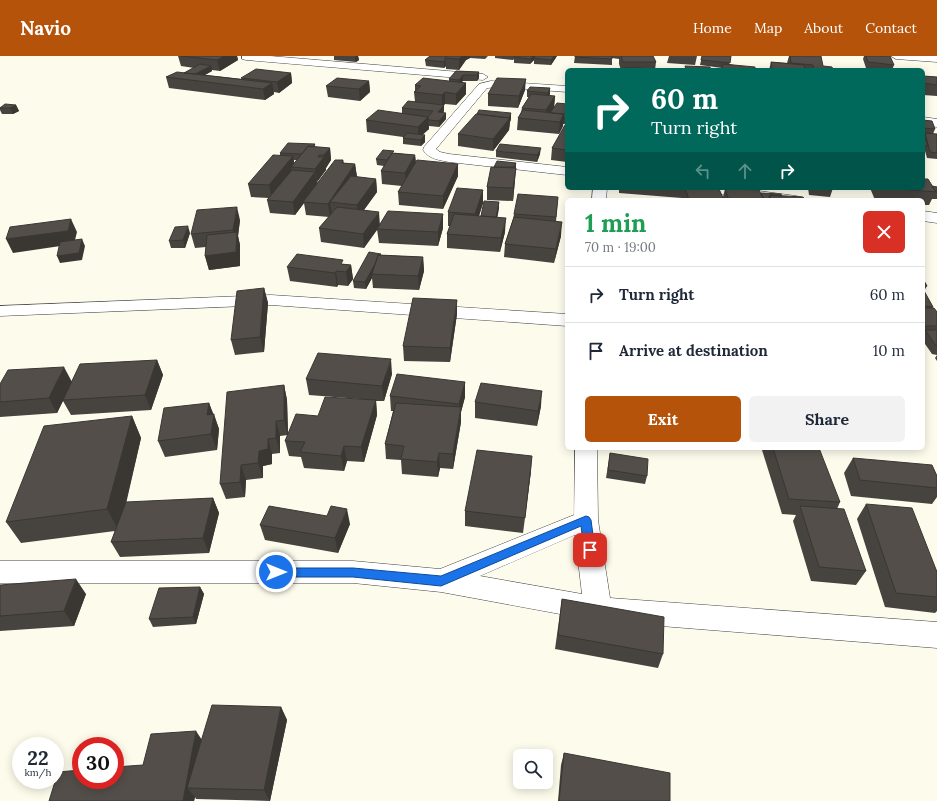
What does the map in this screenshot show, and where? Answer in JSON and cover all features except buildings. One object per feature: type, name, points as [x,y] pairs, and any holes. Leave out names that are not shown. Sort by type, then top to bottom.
[{"type":"street","points":[[896,56],[937,59]]},
{"type":"street","points":[[246,57],[469,74],[486,77],[491,84]]},
{"type":"street","points":[[565,89],[491,84],[483,86],[428,150],[436,156],[449,158],[565,171]]},
{"type":"street","points":[[925,121],[937,123]]},
{"type":"street","points":[[719,190],[781,198]]},
{"type":"street","points":[[925,216],[937,218]]},
{"type":"street","points":[[0,311],[271,300],[565,320]]},
{"type":"street","points":[[586,450],[586,520],[598,609]]},
{"type":"street","points":[[441,581],[586,520]]},
{"type":"street","points":[[0,572],[353,572],[441,581],[598,609],[937,636]]},
{"type":"route","points":[[276,572],[353,572],[441,581],[586,520],[590,550]]}]
